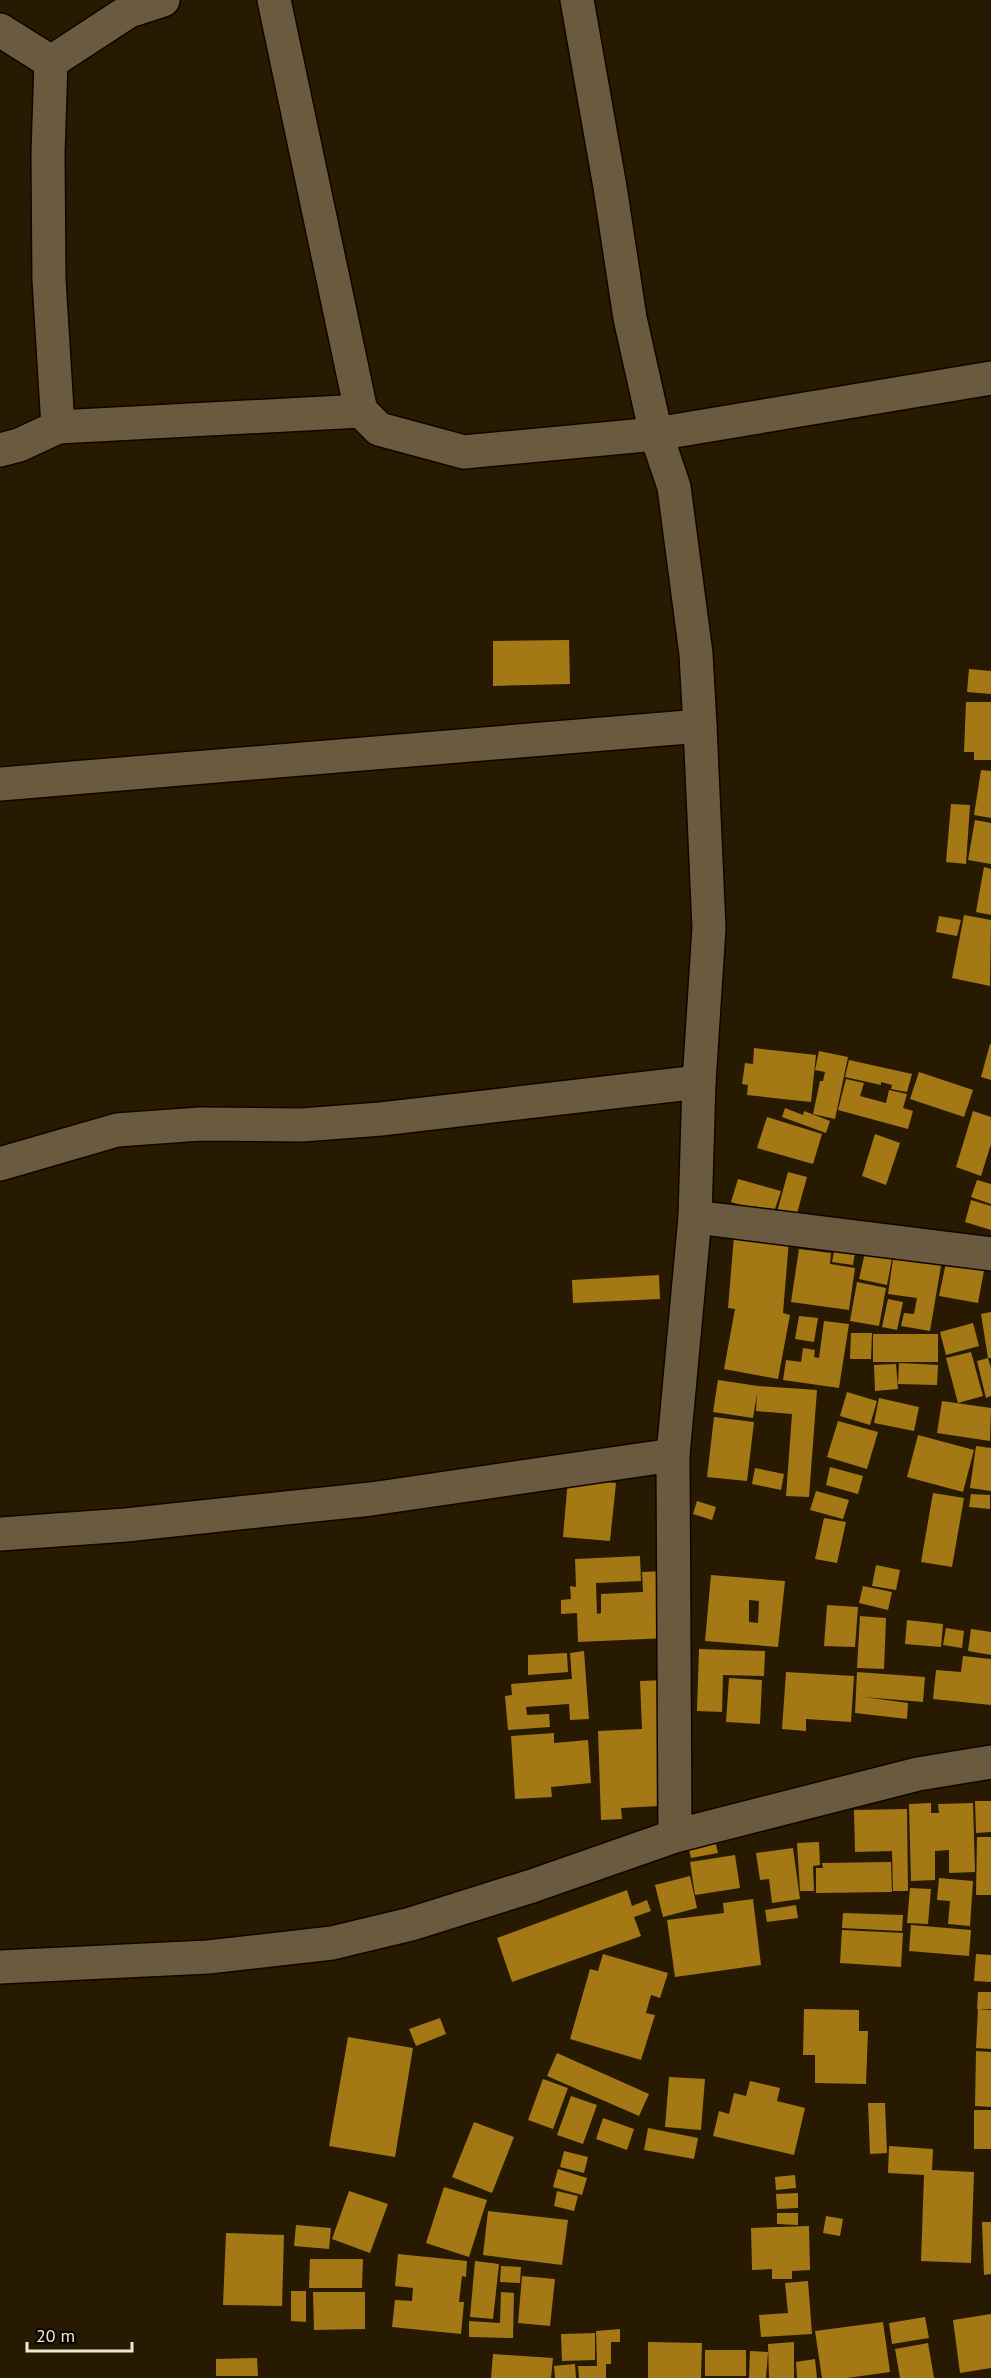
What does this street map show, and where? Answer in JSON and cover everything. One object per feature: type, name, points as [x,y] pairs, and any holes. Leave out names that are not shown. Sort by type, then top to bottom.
[{"type":"street","points":[[51,62],[129,11],[163,0]]},
{"type":"street","points":[[274,0],[361,411],[379,429],[464,452],[656,434],[991,378]]},
{"type":"street","points":[[577,0],[610,187],[630,318],[656,434],[674,487],[696,654],[700,726],[710,928],[699,1082],[695,1217],[673,1455],[675,1836]]},
{"type":"street","points":[[0,30],[51,62]]},
{"type":"street","points":[[51,62],[48,153],[49,280],[58,427]]},
{"type":"street","points":[[0,450],[20,445],[58,427],[361,411]]},
{"type":"street","points":[[0,784],[700,726]]},
{"type":"street","points":[[0,1164],[117,1130],[200,1124],[302,1125],[381,1119],[699,1082]]},
{"type":"street","points":[[695,1217],[991,1254]]},
{"type":"street","points":[[0,1534],[126,1525],[371,1498],[673,1455]]},
{"type":"street","points":[[0,1967],[208,1957],[332,1943],[411,1924],[532,1886],[675,1836],[918,1774],[991,1762]]},
{"type":"building","points":[[569,640],[570,684],[493,686],[493,641]]},
{"type":"building","points":[[969,669],[991,671],[991,694],[967,692]]},
{"type":"building","points":[[966,702],[991,702],[991,760],[974,760],[974,752],[964,752]]},
{"type":"building","points":[[981,770],[991,771],[991,818],[974,815]]},
{"type":"building","points":[[951,804],[970,805],[966,864],[946,862]]},
{"type":"building","points":[[975,820],[991,823],[991,864],[968,860]]},
{"type":"building","points":[[984,867],[991,869],[991,915],[976,912]]},
{"type":"building","points":[[964,915],[991,920],[990,986],[952,978]]},
{"type":"building","points":[[939,916],[961,920],[957,936],[936,932]]},
{"type":"building","points":[[991,1044],[991,1080],[981,1077]]},
{"type":"building","points":[[754,1048],[816,1055],[811,1102],[747,1095],[748,1085],[742,1084],[745,1063],[753,1064]]},
{"type":"building","points":[[819,1051],[848,1057],[835,1119],[813,1114],[820,1081],[823,1081],[825,1072],[815,1070]]},
{"type":"building","points":[[849,1060],[912,1074],[907,1092],[891,1089],[892,1085],[881,1082],[881,1085],[845,1077]]},
{"type":"building","points":[[919,1072],[973,1090],[964,1117],[910,1099]]},
{"type":"building","points":[[846,1079],[864,1083],[860,1096],[886,1103],[889,1090],[907,1094],[903,1108],[913,1111],[908,1129],[838,1110]]},
{"type":"building","points":[[785,1108],[803,1115],[804,1111],[830,1121],[826,1133],[782,1117]]},
{"type":"building","points":[[973,1111],[991,1117],[991,1144],[981,1176],[956,1167]]},
{"type":"building","points":[[767,1117],[822,1134],[813,1164],[757,1148]]},
{"type":"building","points":[[875,1134],[900,1143],[886,1185],[862,1176]]},
{"type":"building","points":[[788,1172],[807,1177],[796,1217],[777,1212]]},
{"type":"building","points":[[738,1179],[781,1191],[773,1215],[731,1202]]},
{"type":"building","points":[[977,1180],[991,1184],[991,1204],[971,1197]]},
{"type":"building","points":[[971,1200],[991,1206],[991,1230],[965,1222]]},
{"type":"building","points":[[734,1236],[789,1240],[783,1313],[790,1315],[778,1379],[724,1369],[735,1309],[728,1308]]},
{"type":"building","points":[[836,1242],[856,1246],[853,1265],[832,1262]]},
{"type":"building","points":[[866,1248],[893,1253],[887,1285],[859,1279]]},
{"type":"building","points":[[799,1249],[831,1253],[830,1264],[855,1268],[849,1310],[791,1302]]},
{"type":"building","points":[[894,1252],[942,1260],[930,1331],[901,1326],[904,1313],[914,1314],[917,1298],[888,1294]]},
{"type":"building","points":[[947,1258],[985,1265],[978,1303],[939,1296]]},
{"type":"building","points":[[659,1275],[660,1299],[573,1303],[572,1280]]},
{"type":"building","points":[[857,1282],[886,1288],[879,1326],[850,1321]]},
{"type":"building","points":[[888,1299],[903,1302],[897,1330],[882,1327]]},
{"type":"building","points":[[991,1312],[991,1358],[988,1358],[981,1314]]},
{"type":"building","points":[[799,1316],[818,1318],[814,1342],[795,1339]]},
{"type":"building","points":[[824,1321],[849,1324],[839,1388],[783,1380],[786,1360],[801,1362],[803,1348],[815,1350],[814,1357],[819,1358]]},
{"type":"building","points":[[973,1323],[979,1346],[946,1355],[940,1332]]},
{"type":"building","points":[[851,1333],[872,1333],[871,1359],[850,1359]]},
{"type":"building","points":[[873,1334],[938,1334],[938,1362],[873,1362]]},
{"type":"building","points":[[971,1352],[983,1396],[958,1403],[946,1358]]},
{"type":"building","points":[[988,1358],[991,1368],[991,1396],[986,1398],[977,1361]]},
{"type":"building","points":[[899,1363],[938,1365],[937,1385],[898,1384]]},
{"type":"building","points":[[896,1364],[898,1389],[875,1391],[874,1365]]},
{"type":"building","points":[[718,1380],[758,1386],[817,1390],[809,1497],[786,1496],[792,1414],[756,1411],[757,1394],[753,1418],[713,1412]]},
{"type":"building","points":[[847,1392],[877,1401],[870,1425],[840,1416]]},
{"type":"building","points":[[879,1398],[919,1407],[914,1431],[874,1423]]},
{"type":"building","points":[[942,1401],[991,1408],[990,1441],[937,1433]]},
{"type":"building","points":[[714,1417],[754,1422],[747,1481],[707,1477]]},
{"type":"building","points":[[838,1421],[878,1432],[867,1469],[827,1457]]},
{"type":"building","points":[[918,1435],[974,1450],[963,1492],[907,1477]]},
{"type":"building","points":[[976,1446],[991,1448],[991,1491],[970,1488]]},
{"type":"building","points":[[830,1467],[863,1476],[858,1494],[826,1485]]},
{"type":"building","points":[[755,1468],[784,1474],[781,1490],[752,1484]]},
{"type":"building","points":[[568,1479],[616,1483],[610,1541],[563,1537]]},
{"type":"building","points":[[816,1491],[849,1500],[843,1519],[810,1510]]},
{"type":"building","points":[[933,1493],[964,1498],[952,1567],[921,1562]]},
{"type":"building","points":[[971,1494],[990,1495],[990,1509],[969,1507]]},
{"type":"building","points":[[697,1501],[716,1507],[712,1520],[693,1514]]},
{"type":"building","points":[[824,1518],[846,1522],[837,1563],[815,1559]]},
{"type":"building","points":[[640,1556],[641,1581],[596,1583],[597,1614],[601,1613],[601,1594],[643,1592],[642,1572],[666,1571],[668,1638],[578,1642],[577,1613],[561,1614],[561,1600],[571,1599],[570,1586],[576,1587],[575,1559]]},
{"type":"building","points":[[876,1565],[900,1570],[896,1590],[872,1586]]},
{"type":"building","points":[[711,1575],[785,1581],[778,1647],[705,1641]],"holes":[[[749,1600],[759,1601],[758,1623],[749,1622]]]},
{"type":"building","points":[[863,1586],[892,1592],[888,1610],[859,1603]]},
{"type":"building","points":[[827,1605],[858,1607],[855,1647],[824,1646]]},
{"type":"building","points":[[860,1616],[886,1618],[884,1669],[857,1668]]},
{"type":"building","points":[[907,1620],[943,1624],[941,1647],[905,1644]]},
{"type":"building","points":[[946,1628],[964,1631],[962,1648],[943,1645]]},
{"type":"building","points":[[971,1629],[991,1632],[991,1655],[968,1651]]},
{"type":"building","points":[[699,1649],[765,1651],[764,1676],[723,1675],[722,1712],[697,1711]]},
{"type":"building","points":[[584,1651],[589,1719],[570,1720],[569,1704],[526,1707],[527,1715],[549,1714],[550,1727],[508,1730],[505,1696],[512,1695],[511,1684],[572,1679],[570,1653]]},
{"type":"building","points":[[567,1653],[568,1672],[528,1675],[528,1655]]},
{"type":"building","points":[[963,1656],[991,1659],[991,1705],[933,1699],[936,1670],[961,1672]]},
{"type":"building","points":[[786,1672],[854,1676],[851,1722],[806,1719],[806,1731],[782,1729]]},
{"type":"building","points":[[857,1672],[925,1677],[923,1702],[864,1697],[908,1703],[907,1719],[855,1713]]},
{"type":"building","points":[[729,1678],[762,1680],[760,1724],[726,1722]]},
{"type":"building","points":[[666,1680],[670,1797],[658,1798],[659,1806],[621,1808],[622,1819],[601,1820],[598,1731],[642,1729],[640,1681]]},
{"type":"building","points":[[554,1733],[554,1743],[588,1740],[591,1783],[551,1787],[552,1797],[515,1799],[511,1736]]},
{"type":"building","points":[[975,1801],[991,1801],[991,1832],[976,1833]]},
{"type":"building","points":[[931,1803],[931,1813],[939,1813],[938,1804],[973,1803],[975,1872],[949,1873],[949,1850],[935,1851],[935,1880],[911,1881],[909,1804]]},
{"type":"building","points":[[907,1809],[908,1891],[893,1891],[892,1851],[855,1852],[854,1810]]},
{"type":"building","points":[[713,1832],[718,1853],[691,1858],[686,1837]]},
{"type":"building","points":[[977,1837],[991,1837],[991,1895],[976,1895]]},
{"type":"building","points":[[819,1842],[820,1865],[813,1866],[814,1891],[800,1891],[797,1843]]},
{"type":"building","points":[[793,1848],[800,1899],[772,1903],[769,1879],[760,1880],[756,1853]]},
{"type":"building","points":[[735,1855],[740,1888],[695,1895],[690,1862]]},
{"type":"building","points":[[891,1862],[892,1892],[816,1893],[816,1868],[823,1868],[822,1863]]},
{"type":"building","points":[[690,1876],[697,1908],[663,1917],[655,1885]]},
{"type":"building","points":[[939,1878],[973,1881],[970,1926],[948,1924],[950,1901],[937,1900]]},
{"type":"building","points":[[910,1888],[931,1889],[928,1924],[907,1923]]},
{"type":"building","points":[[627,1890],[632,1906],[647,1900],[651,1911],[634,1917],[641,1936],[512,1982],[497,1938]]},
{"type":"building","points":[[753,1899],[761,1965],[675,1977],[667,1920],[724,1913],[723,1903]]},
{"type":"building","points":[[796,1905],[798,1918],[767,1922],[765,1910]]},
{"type":"building","points":[[843,1913],[903,1915],[902,1931],[842,1928]]},
{"type":"building","points":[[911,1925],[971,1930],[969,1956],[909,1951]]},
{"type":"building","points":[[842,1930],[903,1933],[901,1967],[840,1963]]},
{"type":"building","points":[[603,1954],[668,1973],[660,1998],[651,1995],[646,2013],[655,2015],[641,2060],[570,2039],[590,1969],[598,1971]]},
{"type":"building","points":[[976,1954],[991,1955],[991,1982],[974,1981]]},
{"type":"building","points":[[978,1992],[991,1992],[991,2009],[977,2009]]},
{"type":"building","points":[[804,2009],[859,2010],[859,2031],[868,2031],[866,2084],[815,2083],[815,2055],[803,2055]]},
{"type":"building","points":[[978,2009],[991,2010],[991,2049],[976,2048]]},
{"type":"building","points":[[440,2018],[446,2034],[416,2046],[409,2029]]},
{"type":"building","points":[[348,2037],[413,2048],[395,2157],[329,2146]]},
{"type":"building","points":[[976,2051],[991,2052],[991,2107],[975,2106]]},
{"type":"building","points":[[557,2053],[649,2094],[639,2116],[547,2076]]},
{"type":"building","points":[[669,2077],[705,2079],[701,2130],[665,2127]]},
{"type":"building","points":[[543,2079],[568,2088],[553,2129],[528,2120]]},
{"type":"building","points":[[750,2081],[780,2088],[777,2101],[805,2108],[794,2155],[713,2136],[719,2111],[729,2114],[734,2093],[746,2096]]},
{"type":"building","points":[[571,2096],[597,2105],[583,2144],[557,2135]]},
{"type":"building","points":[[868,2103],[885,2103],[887,2153],[870,2154]]},
{"type":"building","points":[[974,2110],[991,2110],[991,2149],[974,2149]]},
{"type":"building","points":[[603,2118],[634,2129],[627,2150],[596,2139]]},
{"type":"building","points":[[474,2122],[514,2137],[492,2193],[452,2177]]},
{"type":"building","points":[[648,2128],[698,2138],[694,2159],[644,2150]]},
{"type":"building","points":[[889,2146],[933,2149],[932,2170],[974,2172],[971,2263],[921,2261],[924,2175],[888,2173]]},
{"type":"building","points":[[564,2151],[588,2157],[584,2173],[560,2167]]},
{"type":"building","points":[[558,2169],[587,2178],[582,2195],[553,2187]]},
{"type":"building","points":[[795,2175],[796,2188],[776,2190],[775,2177]]},
{"type":"building","points":[[444,2187],[487,2200],[469,2257],[426,2243]]},
{"type":"building","points":[[349,2191],[388,2204],[370,2253],[332,2239]]},
{"type":"building","points":[[557,2191],[578,2196],[574,2211],[554,2206]]},
{"type":"building","points":[[798,2193],[798,2208],[777,2209],[776,2194]]},
{"type":"building","points":[[488,2211],[568,2220],[562,2265],[483,2255]]},
{"type":"building","points":[[777,2213],[798,2213],[798,2225],[777,2224]]},
{"type":"building","points":[[826,2216],[843,2219],[840,2236],[823,2233]]},
{"type":"building","points":[[982,2222],[991,2222],[991,2274],[984,2275]]},
{"type":"building","points":[[296,2225],[331,2228],[329,2249],[294,2246]]},
{"type":"building","points":[[809,2226],[810,2270],[792,2271],[792,2279],[772,2279],[772,2269],[752,2270],[751,2228]]},
{"type":"building","points":[[226,2233],[284,2235],[282,2306],[223,2305]]},
{"type":"building","points":[[398,2254],[467,2261],[466,2277],[462,2276],[459,2302],[464,2302],[461,2334],[392,2327],[395,2300],[412,2301],[413,2288],[395,2286]]},
{"type":"building","points":[[310,2259],[363,2259],[362,2288],[309,2288]]},
{"type":"building","points":[[475,2261],[499,2264],[493,2319],[470,2317]]},
{"type":"building","points":[[501,2266],[521,2267],[520,2283],[500,2282]]},
{"type":"building","points":[[522,2276],[555,2279],[550,2326],[518,2323]]},
{"type":"building","points":[[808,2281],[812,2334],[761,2337],[759,2315],[788,2313],[785,2283]]},
{"type":"building","points":[[291,2291],[306,2291],[306,2322],[291,2321]]},
{"type":"building","points":[[313,2292],[365,2292],[365,2329],[314,2330]]},
{"type":"building","points":[[501,2292],[514,2293],[513,2338],[469,2337],[469,2321],[500,2323]]},
{"type":"building","points":[[991,2314],[991,2368],[960,2373],[953,2320]]},
{"type":"building","points":[[925,2317],[929,2338],[892,2344],[889,2323]]},
{"type":"building","points":[[883,2322],[890,2372],[847,2378],[822,2378],[815,2331]]},
{"type":"building","points":[[620,2329],[620,2342],[611,2342],[611,2364],[606,2364],[606,2378],[579,2378],[578,2366],[597,2366],[596,2331]]},
{"type":"building","points":[[595,2333],[595,2360],[562,2361],[561,2334]]},
{"type":"building","points":[[648,2342],[702,2343],[701,2378],[648,2378]]},
{"type":"building","points":[[794,2342],[794,2378],[769,2378],[768,2344]]},
{"type":"building","points":[[928,2343],[934,2378],[900,2378],[895,2349]]},
{"type":"building","points":[[705,2350],[746,2350],[746,2376],[705,2376]]},
{"type":"building","points":[[750,2351],[768,2352],[766,2378],[749,2378]]},
{"type":"building","points":[[493,2354],[553,2358],[551,2378],[491,2378]]},
{"type":"building","points":[[257,2358],[258,2376],[216,2376],[216,2359]]},
{"type":"building","points":[[815,2359],[817,2378],[797,2378],[796,2362]]},
{"type":"building","points":[[575,2364],[576,2378],[555,2378],[554,2366]]}]
